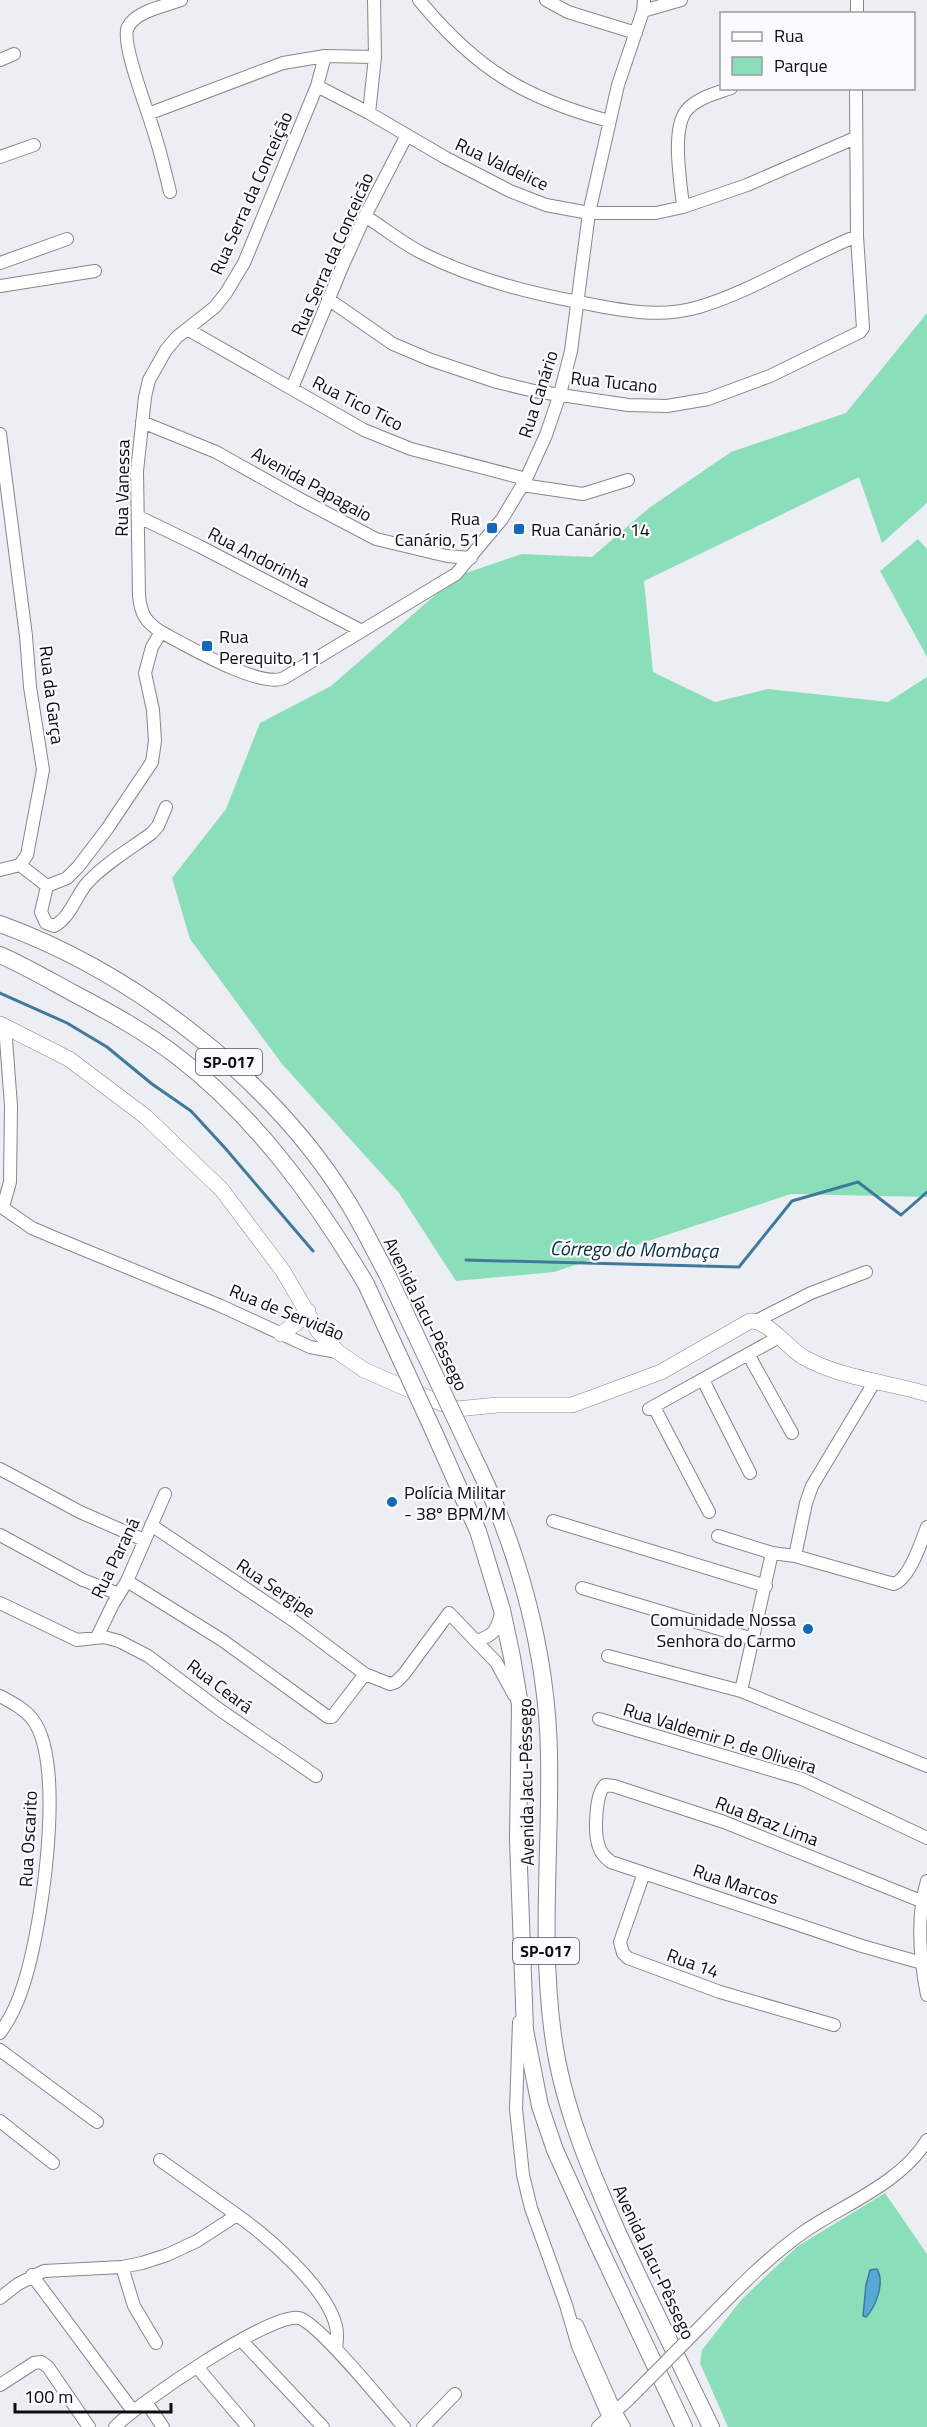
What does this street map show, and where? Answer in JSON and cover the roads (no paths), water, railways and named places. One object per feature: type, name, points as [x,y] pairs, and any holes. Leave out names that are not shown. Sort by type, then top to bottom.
[{"type":"highway","name":"Avenida Jacu-Pêssego","points":[[0,924],[75,957],[180,1024],[234,1066],[279,1111],[315,1156],[348,1203],[388,1276],[486,1483],[512,1552],[538,1646],[545,1691],[549,1754],[546,1962],[553,2036],[566,2094],[578,2137],[597,2186],[711,2427]]},
{"type":"highway","name":"Avenida Jacu-Pêssego","points":[[0,956],[116,1016],[178,1057],[232,1106],[295,1175],[336,1234],[366,1284],[478,1531],[502,1610],[520,1705],[518,1840],[522,1978],[525,2030],[540,2106],[555,2150],[684,2427]]},
{"type":"main road","points":[[3,1025],[69,1059],[146,1117],[222,1190],[283,1271],[318,1331],[338,1352]]},
{"type":"main road","points":[[281,1334],[298,1322],[308,1311]]},
{"type":"main road","points":[[756,1321],[811,1361],[825,1368],[927,1394]]},
{"type":"main road","name":"Rua de Servidão","points":[[338,1352],[364,1370],[457,1409],[497,1405],[572,1405],[661,1372],[750,1322],[756,1321]]},
{"type":"street","points":[[170,192],[125,33],[128,25],[138,17],[181,0]]},
{"type":"street","points":[[369,112],[375,57],[374,0]]},
{"type":"street","points":[[419,0],[443,29],[490,70],[530,94],[555,105],[609,121]]},
{"type":"street","points":[[546,0],[568,12],[636,33]]},
{"type":"street","points":[[643,6],[681,0]]},
{"type":"street","name":"Rua Canário","points":[[161,632],[251,676],[278,681],[456,574],[502,519],[524,482],[546,435],[561,394],[579,302],[589,213],[609,121],[643,6]]},
{"type":"street","points":[[0,60],[14,54]]},
{"type":"street","points":[[148,114],[283,63],[325,56],[375,57]]},
{"type":"street","name":"Rua Serra da Conceição","points":[[187,329],[215,307],[244,262],[317,86],[325,56]]},
{"type":"street","name":"Rua Valdelice","points":[[317,86],[369,112],[455,164],[510,191],[546,205],[589,213],[656,213],[683,207],[747,185],[855,138]]},
{"type":"street","points":[[683,207],[678,139],[681,120],[687,110],[696,103],[726,90]]},
{"type":"street","points":[[365,216],[421,253],[486,280],[536,294],[633,313],[666,313],[699,307],[857,236],[856,90]]},
{"type":"street","name":"Rua Serra da Conceicão","points":[[292,388],[365,216],[407,135]]},
{"type":"street","points":[[0,157],[34,145]]},
{"type":"street","name":"Rua Tucano","points":[[328,299],[393,344],[497,382],[534,391],[628,405],[667,406],[708,399],[770,376],[860,332],[864,325],[857,236]]},
{"type":"street","points":[[0,263],[67,239]]},
{"type":"street","points":[[0,286],[95,271]]},
{"type":"street","name":"Rua Tico Tico","points":[[187,329],[292,388],[332,414],[389,442],[524,482],[583,494],[628,480]]},
{"type":"street","name":"Rua Vanessa","points":[[161,632],[148,623],[142,615],[139,596],[137,471],[149,380],[166,350],[187,329]]},
{"type":"street","name":"Avenida Papagaio","points":[[142,422],[216,452],[376,539],[447,556],[471,558]]},
{"type":"street","name":"Rua da Garça","points":[[0,434],[26,636],[30,687],[43,770],[31,845],[20,866]]},
{"type":"street","name":"Rua Andorinha","points":[[139,518],[199,546],[362,631]]},
{"type":"street","points":[[47,886],[67,878],[78,867],[107,829],[152,762],[155,741],[153,710],[145,673],[152,647],[161,632]]},
{"type":"street","points":[[47,886],[41,912],[46,923],[54,926],[63,920],[86,884],[97,873],[152,833],[158,826],[166,807]]},
{"type":"street","points":[[0,870],[20,866],[47,886]]},
{"type":"street","points":[[1,1207],[10,1182],[11,1106],[3,1025]]},
{"type":"street","name":"Rua de Servidão","points":[[1,1207],[32,1228],[221,1306],[310,1347],[338,1352]]},
{"type":"street","points":[[756,1321],[811,1293],[866,1272]]},
{"type":"street","points":[[709,1512],[652,1408],[779,1337]]},
{"type":"street","points":[[748,1354],[792,1433]]},
{"type":"street","points":[[703,1380],[750,1473]]},
{"type":"street","points":[[795,1556],[806,1503],[812,1486],[875,1380]]},
{"type":"street","points":[[0,1469],[80,1512],[144,1540]]},
{"type":"street","name":"Rua Paraná","points":[[97,1637],[127,1581],[165,1494]]},
{"type":"street","points":[[553,1521],[765,1586]]},
{"type":"street","name":"Rua Sergipe","points":[[151,1525],[303,1627],[365,1674],[380,1681],[390,1684],[396,1682],[449,1613],[477,1641]]},
{"type":"street","points":[[718,1536],[772,1553],[795,1556],[894,1584],[902,1579],[914,1559],[927,1527]]},
{"type":"street","points":[[0,1535],[83,1580],[119,1594]]},
{"type":"street","points":[[741,1691],[772,1553]]},
{"type":"street","points":[[127,1581],[222,1640],[326,1716],[332,1717],[365,1674]]},
{"type":"street","points":[[582,1588],[753,1639]]},
{"type":"street","name":"Rua Ceará","points":[[0,1603],[77,1640],[97,1637],[118,1641],[154,1660],[220,1710],[316,1776]]},
{"type":"street","points":[[502,1610],[496,1631],[477,1641],[496,1662],[520,1705]]},
{"type":"street","points":[[608,1656],[741,1691],[927,1766]]},
{"type":"street","name":"Rua Oscarito","points":[[0,1696],[22,1709],[34,1720],[45,1753],[49,1786],[46,1878],[23,1987],[5,2015],[0,2033]]},
{"type":"street","name":"Rua Valdemir P. de Oliveira","points":[[598,1719],[802,1779],[927,1838]]},
{"type":"street","name":"Rua Braz Lima","points":[[600,1792],[605,1785],[614,1786],[724,1822],[921,1901]]},
{"type":"street","name":"Rua Marcos","points":[[600,1792],[597,1830],[599,1848],[611,1862],[862,1946],[922,1963]]},
{"type":"street","name":"Rua 14","points":[[644,1873],[620,1942],[623,1953],[628,1958],[720,1992],[834,2025]]},
{"type":"street","points":[[927,1881],[921,1901],[922,1963],[927,1995]]},
{"type":"street","points":[[522,1978],[516,2109],[523,2175],[531,2208],[566,2305],[578,2346],[602,2402],[616,2421]]},
{"type":"street","points":[[0,2050],[97,2122]]},
{"type":"street","points":[[0,2121],[53,2163]]},
{"type":"street","points":[[596,2427],[616,2421],[628,2399],[770,2257],[902,2168],[927,2140]]},
{"type":"street","points":[[160,2160],[237,2214],[269,2240],[314,2286],[330,2310],[336,2324],[338,2336],[336,2349]]},
{"type":"street","points":[[0,2298],[32,2275],[44,2271],[142,2264],[197,2241],[237,2214]]},
{"type":"street","points":[[122,2266],[134,2306],[156,2343]]},
{"type":"street","points":[[32,2275],[133,2411]]},
{"type":"street","points":[[566,2305],[580,2328],[616,2421]]},
{"type":"street","points":[[115,2427],[133,2411],[197,2367],[242,2340],[287,2318],[299,2318],[336,2349],[404,2427]]},
{"type":"street","points":[[242,2340],[323,2427]]},
{"type":"street","points":[[0,2385],[34,2363],[41,2362],[48,2367],[89,2427]]},
{"type":"street","points":[[197,2367],[248,2427]]},
{"type":"street","points":[[423,2427],[455,2394]]},
{"type":"street","points":[[146,2402],[163,2427]]},
{"type":"street","points":[[596,2427],[602,2402]]},
{"type":"water","points":[[877,2269],[880,2287],[873,2307],[866,2317],[863,2316],[866,2285],[870,2270]]},
{"type":"waterway","points":[[0,993],[67,1023],[107,1047],[152,1084],[191,1111],[313,1251]]},
{"type":"waterway","name":"Córrego do Mombaça","points":[[466,1260],[739,1267],[792,1201],[858,1182],[901,1215],[927,1192]]},
{"type":"place","name":"Rua Canário, 51","points":[[492,528]]},
{"type":"place","name":"Rua Canário, 14","points":[[519,529]]},
{"type":"place","name":"Rua Perequito, 11","points":[[207,646]]},
{"type":"place","name":"Polícia Militar - 38º BPM/M","points":[[392,1502]]},
{"type":"place","name":"Comunidade Nossa Senhora do Carmo","points":[[808,1629]]}]
